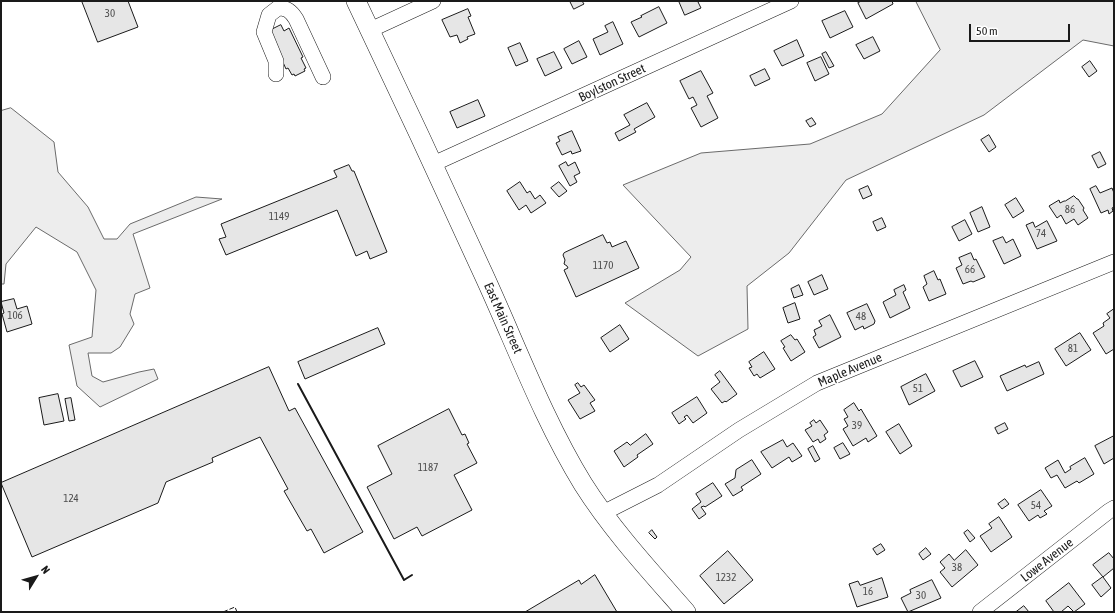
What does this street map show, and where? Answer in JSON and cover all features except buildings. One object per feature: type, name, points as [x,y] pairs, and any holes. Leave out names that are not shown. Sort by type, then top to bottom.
[{"type":"main road","name":"East Main Street","points":[[356,1],[433,164],[542,406],[575,470],[603,513],[636,555],[686,612]]},
{"type":"street","points":[[370,30],[433,1]]},
{"type":"street","name":"Boylston Street","points":[[433,164],[791,1]]},
{"type":"street","points":[[276,74],[276,61],[264,32],[266,26],[278,18],[285,17],[296,19],[323,77]]},
{"type":"street","name":"Maple Avenue","points":[[603,513],[658,485],[739,430],[817,383],[1114,262]]},
{"type":"street","name":"Lowe Avenue","points":[[980,612],[1114,508]]},
{"type":"shaded area","points":[[916,1],[1114,1],[1114,46],[1083,40],[984,115],[846,180],[789,253],[747,286],[748,329],[698,356],[625,303],[680,270],[691,257],[623,185],[701,153],[810,144],[882,114],[940,50]]},
{"type":"shaded area","points":[[11,108],[54,142],[58,172],[88,207],[104,239],[117,239],[130,224],[196,197],[222,199],[133,234],[150,288],[135,294],[130,314],[134,324],[120,347],[111,353],[88,353],[92,376],[103,382],[154,369],[158,379],[100,407],[77,386],[69,345],[92,337],[96,290],[77,252],[36,227],[6,264],[4,284],[1,284],[1,111]]},
{"type":"fence","points":[[223,612],[235,607],[237,612]]},
{"type":"wall","points":[[298,384],[404,580],[412,575]]}]
